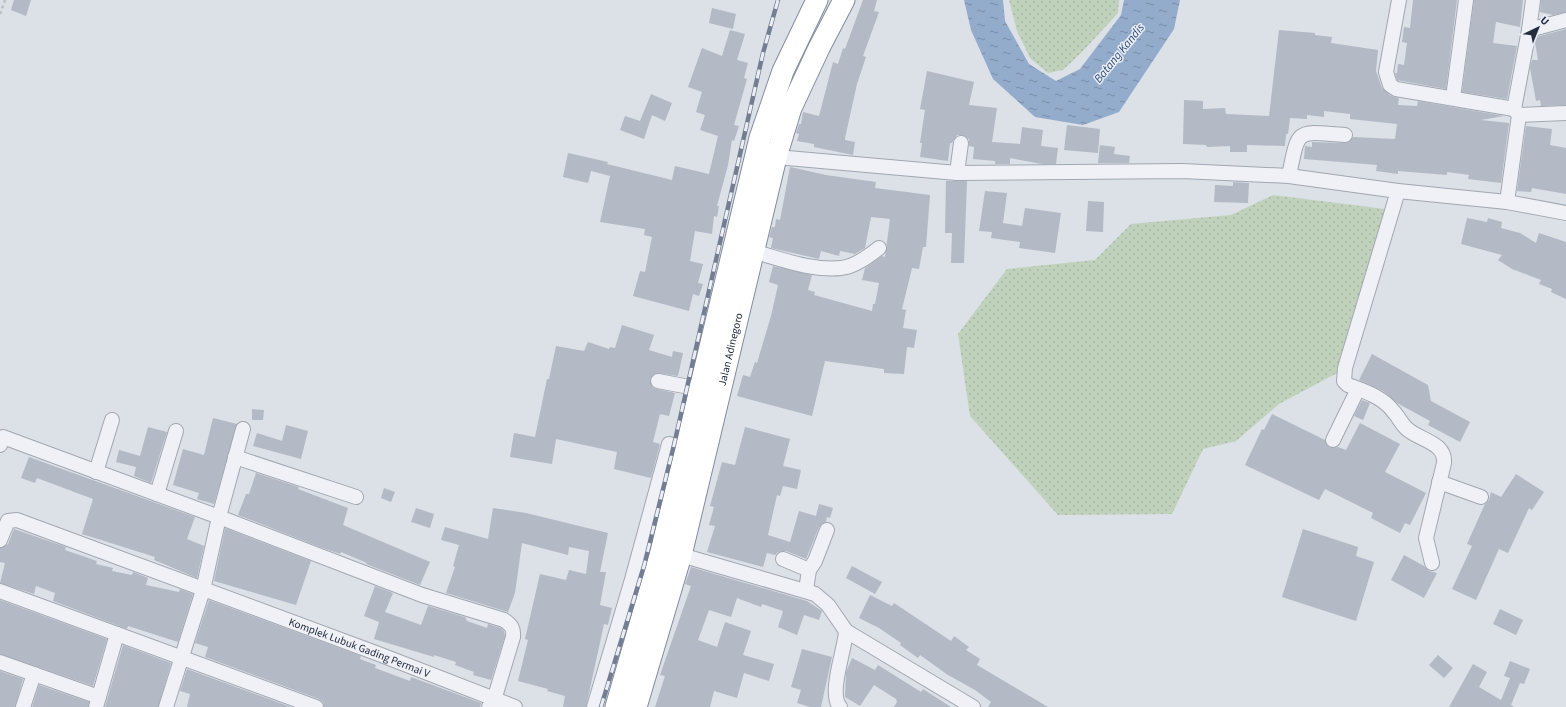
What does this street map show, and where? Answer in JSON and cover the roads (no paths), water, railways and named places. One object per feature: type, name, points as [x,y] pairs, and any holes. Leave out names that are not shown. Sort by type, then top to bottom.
[{"type":"highway","name":"Jalan Adinegoro","points":[[636,707],[681,555],[685,498],[686,448],[760,138],[783,72],[817,0]]},
{"type":"highway","name":"Jalan Adinegoro","points":[[616,707],[661,552],[685,498],[776,157],[791,108],[819,48],[844,0]]},
{"type":"street","points":[[1399,0],[1386,72],[1390,85],[1396,89],[1453,98],[1517,112],[1566,113]]},
{"type":"street","points":[[1453,98],[1466,0]]},
{"type":"street","points":[[1507,202],[1517,112],[1533,0]]},
{"type":"street","points":[[1529,30],[1566,20]]},
{"type":"street","points":[[1289,176],[1296,142],[1301,135],[1308,133],[1345,135]]},
{"type":"street","points":[[957,173],[961,143]]},
{"type":"street","points":[[776,157],[957,173],[1182,171],[1289,176],[1398,191],[1507,202],[1566,212]]},
{"type":"street","points":[[1398,191],[1345,368],[1344,381],[1384,402],[1393,410],[1405,428],[1417,437],[1437,446],[1442,452],[1444,458],[1426,538],[1432,563]]},
{"type":"street","points":[[752,251],[814,267],[842,268],[864,258],[879,248]]},
{"type":"street","points":[[658,381],[700,389]]},
{"type":"street","points":[[1332,440],[1358,389]]},
{"type":"street","points":[[96,472],[112,420]]},
{"type":"street","points":[[166,707],[203,590],[219,517],[243,429]]},
{"type":"street","points":[[157,494],[176,431]]},
{"type":"street","points":[[0,445],[3,437],[219,517],[422,595],[504,620],[509,624],[513,631],[513,637],[501,705]]},
{"type":"street","points":[[594,707],[631,583],[668,444],[686,448]]},
{"type":"street","points":[[236,457],[356,497]]},
{"type":"street","points":[[1439,482],[1481,497]]},
{"type":"street","points":[[0,540],[8,521],[6,517]]},
{"type":"street","name":"Komplek Lubuk Gading Permai V","points":[[6,517],[376,653],[501,705]]},
{"type":"street","points":[[806,590],[809,570],[815,561],[827,530]]},
{"type":"street","points":[[681,555],[763,580],[806,590],[815,594],[828,605],[846,631],[973,707]]},
{"type":"street","points":[[783,559],[809,570]]},
{"type":"street","points":[[0,591],[316,707]]},
{"type":"street","points":[[840,707],[834,696],[845,646],[846,631]]},
{"type":"street","points":[[0,662],[34,674],[98,702],[117,634]]},
{"type":"street","points":[[23,707],[34,674]]},
{"type":"water","name":"Batang Kandis","points":[[964,0],[1003,0],[1005,21],[1029,64],[1056,81],[1080,69],[1121,15],[1124,0],[1180,0],[1174,29],[1119,112],[1083,125],[1035,117],[993,79],[971,30]]},
{"type":"railway","points":[[601,707],[644,566],[674,445],[763,53],[778,0]]}]
